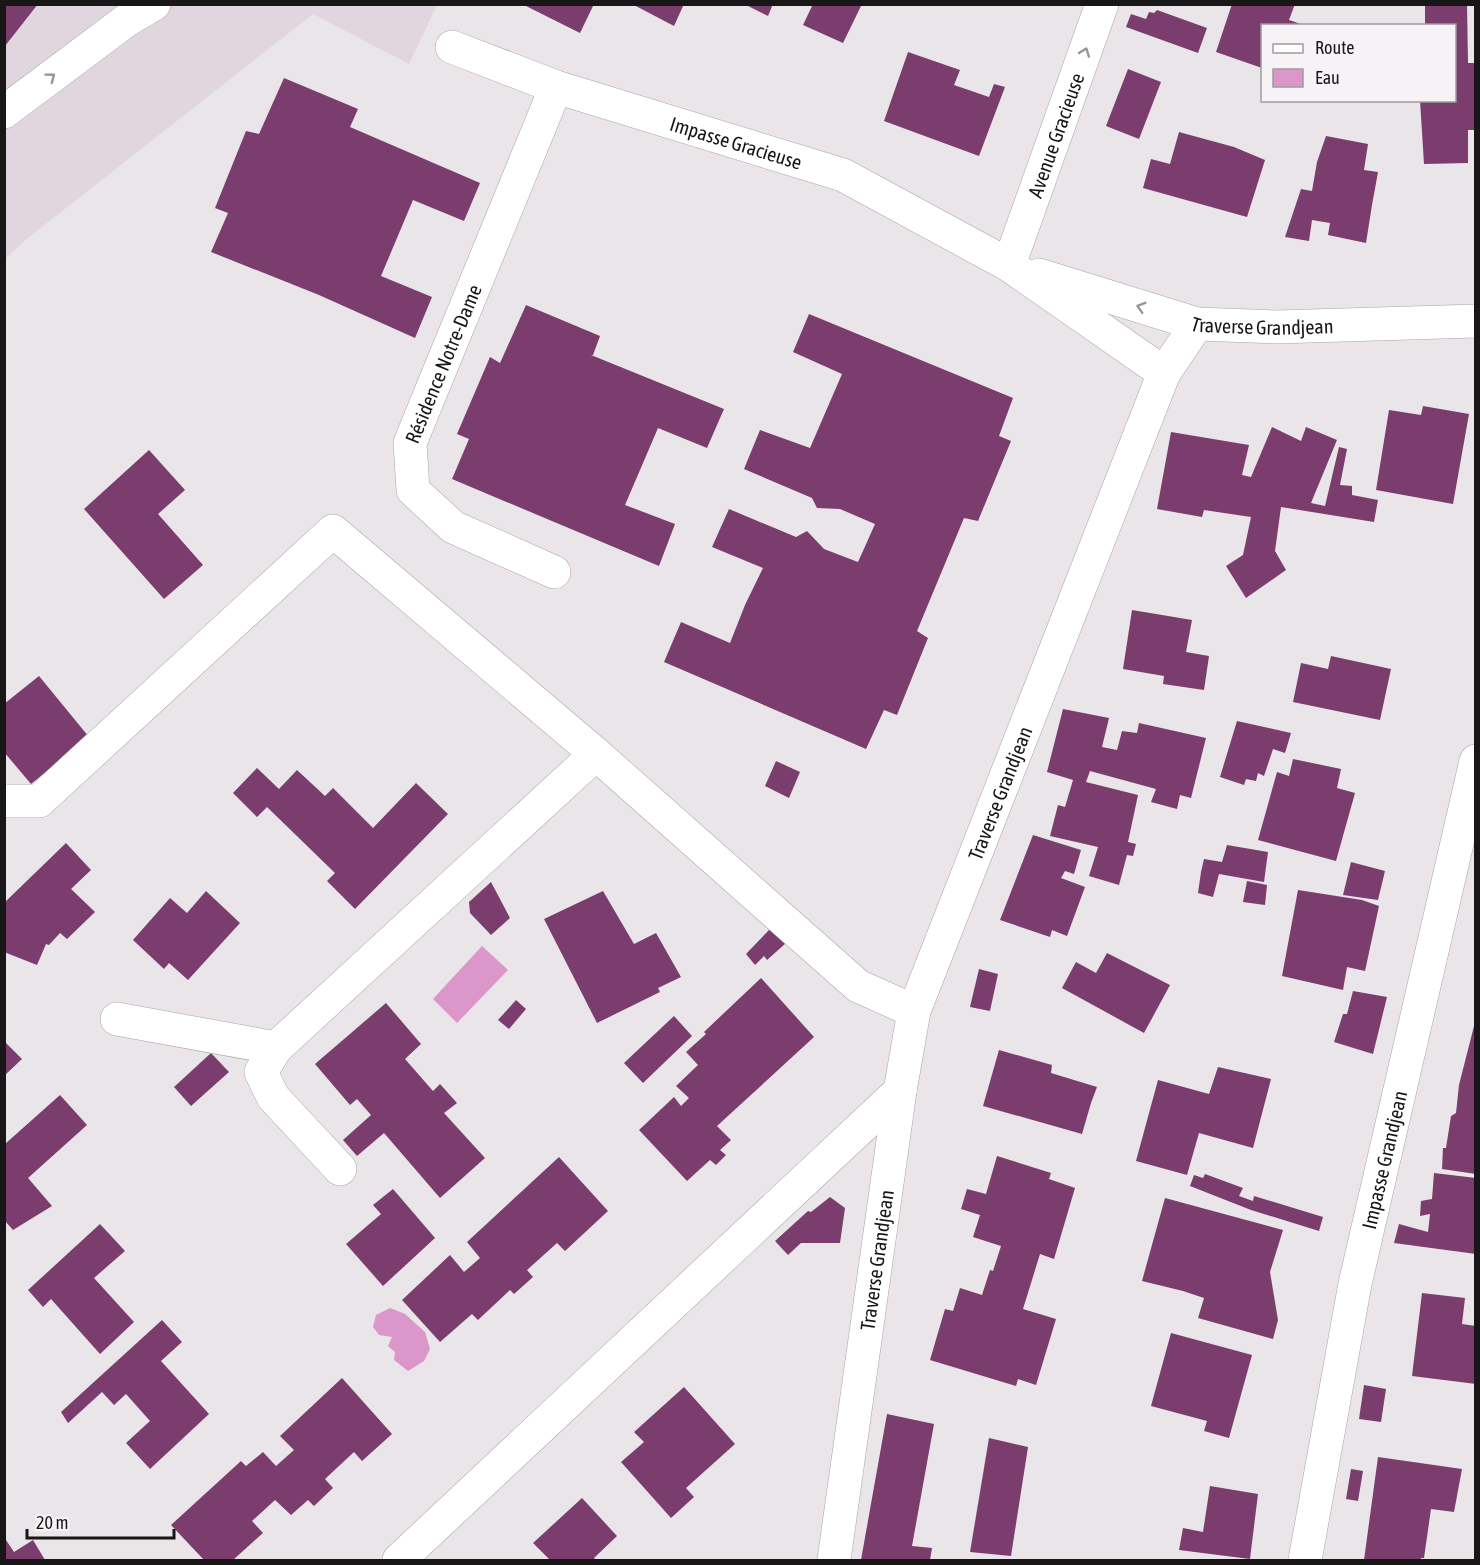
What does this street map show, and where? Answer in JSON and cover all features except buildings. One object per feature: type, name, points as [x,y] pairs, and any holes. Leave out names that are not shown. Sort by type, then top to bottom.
[{"type":"street","points":[[4,112],[127,20],[154,4]]},
{"type":"street","name":"Avenue Gracieuse","points":[[1009,265],[1102,4]]},
{"type":"street","name":"Impasse Gracieuse","points":[[452,47],[556,87],[843,175],[1009,265],[1164,374]]},
{"type":"street","name":"Résidence Notre-Dame","points":[[554,572],[453,527],[413,490],[410,443],[556,87]]},
{"type":"street","name":"Impasse Gracieuse","points":[[1009,265],[1197,324]]},
{"type":"street","name":"Traverse Grandjean","points":[[834,1560],[900,1091],[914,1011],[1164,374],[1197,324],[1277,327],[1476,321]]},
{"type":"street","points":[[4,801],[39,801],[333,531],[596,754],[858,986],[914,1011]]},
{"type":"street","points":[[340,1169],[273,1097],[261,1072],[276,1048],[596,754]]},
{"type":"street","name":"Impasse Grandjean","points":[[1305,1560],[1355,1284],[1476,761]]},
{"type":"street","points":[[117,1019],[276,1048]]},
{"type":"street","points":[[399,1560],[900,1091]]},
{"type":"shaded area","points":[[5,5],[437,5],[409,64],[313,14],[24,241],[5,259]]},
{"type":"water","points":[[482,946],[508,970],[457,1023],[433,999]]},
{"type":"water","points":[[390,1308],[405,1314],[425,1332],[430,1349],[424,1361],[408,1371],[394,1360],[395,1352],[388,1346],[392,1337],[379,1335],[373,1327],[376,1315]]}]
